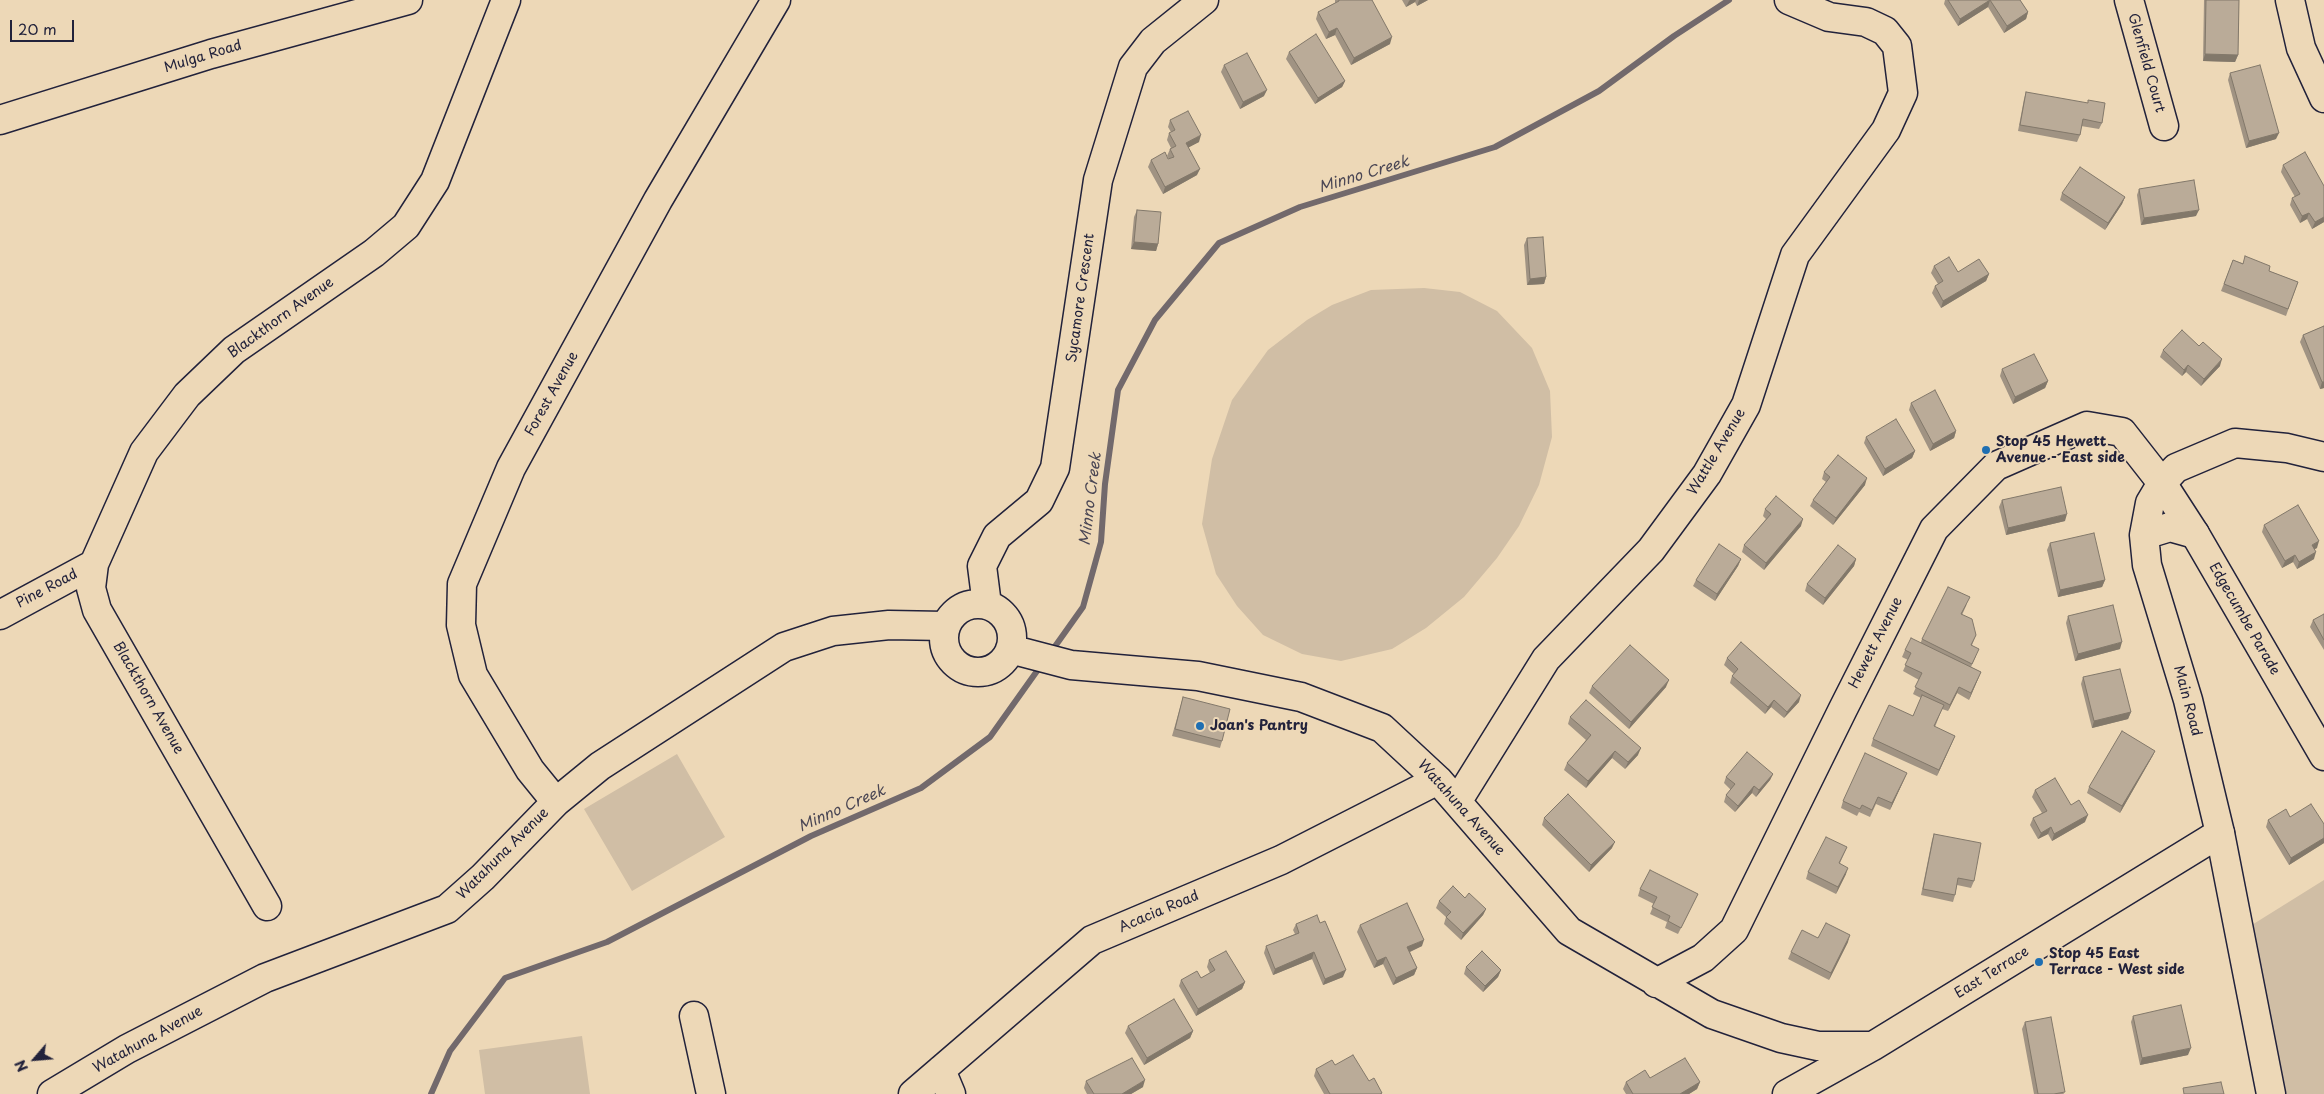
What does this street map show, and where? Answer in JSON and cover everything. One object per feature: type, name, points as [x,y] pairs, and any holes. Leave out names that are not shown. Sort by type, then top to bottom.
[{"type":"street","name":"Mulga Road","points":[[0,120],[211,54],[408,0]]},
{"type":"street","name":"Blackthorn Avenue","points":[[267,906],[97,610],[91,588],[94,564],[144,452],[187,395],[234,350],[374,253],[406,226],[435,181],[506,0]]},
{"type":"street","name":"Forest Avenue","points":[[556,802],[530,770],[473,675],[462,625],[462,584],[511,468],[658,200],[776,0]]},
{"type":"street","name":"Sycamore Crescent","points":[[988,605],[982,566],[997,536],[1039,501],[1055,468],[1098,180],[1134,67],[1153,41],[1204,0]]},
{"type":"street","name":"Wattle Avenue","points":[[1457,802],[1546,659],[1651,550],[1708,474],[1746,405],[1795,255],[1886,130],[1903,93],[1897,46],[1885,31],[1866,22],[1829,17],[1788,0]]},
{"type":"street","name":"Glenfield Court","points":[[2129,0],[2164,126]]},
{"type":"street","points":[[2290,0],[2302,48],[2323,95]]},
{"type":"street","name":"Hewett Avenue","points":[[1656,983],[1703,958],[1734,930],[1934,529],[1996,466],[2088,426],[2122,432],[2162,483]]},
{"type":"street","name":"Main Road","points":[[2271,1094],[2220,833],[2188,700],[2147,565],[2144,535],[2150,503],[2162,483],[2176,468],[2236,443],[2287,448],[2324,457]]},
{"type":"street","name":"Edgecumbe Parade","points":[[2162,483],[2195,534],[2324,756]]},
{"type":"street","points":[[2144,535],[2170,527],[2195,534]]},
{"type":"street","name":"Pine Road","points":[[0,615],[94,564]]},
{"type":"street","points":[[972,604],[988,605],[998,610],[1007,619],[1021,652],[1005,659],[996,667],[985,672],[969,671],[958,666],[949,658],[944,646],[946,626],[952,615],[961,608],[972,604]]},
{"type":"street","name":"Watahuna Avenue","points":[[52,1094],[127,1049],[265,978],[447,909],[483,877],[556,802],[600,766],[784,647],[833,631],[889,625],[946,626]]},
{"type":"street","name":"Watahuna Avenue","points":[[1021,652],[1090,667],[1198,676],[1301,697],[1382,728],[1438,780],[1569,931],[1712,1014],[1781,1038],[1818,1046],[1873,1046]]},
{"type":"street","name":"Acacia Road","points":[[913,1094],[946,1082],[1092,940],[1281,860],[1438,780]]},
{"type":"street","name":"East Terrace","points":[[1787,1094],[1873,1046],[2220,833]]},
{"type":"street","points":[[694,1016],[711,1094]]},
{"type":"shaded area","points":[[1424,288],[1460,292],[1497,311],[1532,348],[1550,391],[1552,437],[1539,485],[1519,526],[1497,558],[1464,597],[1426,628],[1392,649],[1341,661],[1302,654],[1263,635],[1237,606],[1216,574],[1202,524],[1212,459],[1232,400],[1268,350],[1307,320],[1332,305],[1371,290]]},
{"type":"shaded area","points":[[677,754],[725,837],[632,891],[584,809]]},
{"type":"shaded area","points":[[2324,880],[2324,1094],[2271,1094],[2239,933]]},
{"type":"shaded area","points":[[582,1036],[590,1094],[485,1094],[479,1050]]},
{"type":"building","points":[[1339,0],[1372,0],[1392,37],[1354,58],[1337,28],[1329,32],[1318,12]]},
{"type":"building","points":[[1948,0],[1990,0],[1960,19]]},
{"type":"building","points":[[1990,0],[2020,0],[2028,12],[2007,26]]},
{"type":"building","points":[[2206,0],[2239,0],[2238,55],[2205,54]]},
{"type":"building","points":[[1316,34],[1345,81],[1318,98],[1289,52]]},
{"type":"building","points":[[1247,53],[1267,90],[1243,102],[1224,65]]},
{"type":"building","points":[[2260,65],[2279,133],[2249,141],[2230,73]]},
{"type":"building","points":[[2026,92],[2088,103],[2088,100],[2105,103],[2102,123],[2083,119],[2080,135],[2020,125]]},
{"type":"building","points":[[1188,111],[1201,135],[1186,143],[1200,169],[1165,187],[1151,160],[1165,152],[1168,159],[1174,157],[1170,149],[1176,146],[1169,133],[1175,130],[1170,120]]},
{"type":"building","points":[[2305,152],[2324,186],[2324,217],[2315,222],[2309,213],[2302,216],[2292,198],[2300,194],[2283,165]]},
{"type":"building","points":[[2080,167],[2125,197],[2108,223],[2062,193]]},
{"type":"building","points":[[2194,180],[2199,210],[2144,218],[2139,189]]},
{"type":"building","points":[[1137,210],[1161,212],[1158,244],[1134,242]]},
{"type":"building","points":[[1543,237],[1546,277],[1530,279],[1527,238]]},
{"type":"building","points":[[2245,256],[2270,266],[2269,271],[2298,282],[2288,309],[2224,284],[2233,260],[2243,264]]},
{"type":"building","points":[[1949,257],[1958,272],[1979,259],[1989,274],[1943,301],[1935,286],[1943,281],[1934,266]]},
{"type":"building","points":[[2324,326],[2324,382],[2322,382],[2303,335]]},
{"type":"building","points":[[2182,330],[2199,346],[2203,342],[2222,359],[2204,379],[2188,365],[2184,370],[2163,350]]},
{"type":"building","points":[[2034,354],[2048,381],[2015,397],[2002,369]]},
{"type":"building","points":[[1935,390],[1956,431],[1933,444],[1911,403]]},
{"type":"building","points":[[1896,419],[1915,451],[1885,469],[1866,437]]},
{"type":"building","points":[[1838,455],[1867,478],[1836,518],[1813,500],[1830,477],[1824,472]]},
{"type":"building","points":[[2061,487],[2067,514],[2008,528],[2002,500]]},
{"type":"building","points":[[1776,496],[1803,519],[1766,563],[1744,545],[1771,514],[1765,509]]},
{"type":"building","points":[[2298,505],[2319,541],[2312,545],[2316,552],[2299,562],[2295,555],[2285,561],[2264,525]]},
{"type":"building","points":[[2094,533],[2105,580],[2060,590],[2050,543]]},
{"type":"building","points":[[1719,544],[1741,559],[1717,594],[1696,580]]},
{"type":"building","points":[[1838,545],[1856,559],[1825,598],[1807,584]]},
{"type":"building","points":[[1948,587],[1970,597],[1961,614],[1972,619],[1976,635],[1971,645],[1979,649],[1972,664],[1922,639]]},
{"type":"building","points":[[2113,605],[2122,642],[2078,654],[2068,616]]},
{"type":"building","points":[[2324,614],[2324,640],[2313,620]]},
{"type":"building","points":[[1911,638],[1981,672],[1971,693],[1959,687],[1950,705],[1915,687],[1922,673],[1905,665],[1911,653],[1905,650]]},
{"type":"building","points":[[1741,642],[1801,695],[1787,712],[1774,700],[1768,707],[1732,676],[1738,669],[1727,658]]},
{"type":"building","points":[[1630,645],[1669,680],[1631,722],[1592,686]]},
{"type":"building","points":[[2120,669],[2131,712],[2094,721],[2083,677]]},
{"type":"building","points":[[1922,695],[1944,705],[1934,726],[1955,736],[1939,770],[1873,739],[1889,705],[1913,716]]},
{"type":"building","name":"Joan's Pantry","points":[[1183,697],[1230,709],[1222,741],[1175,729]]},
{"type":"building","points":[[1586,700],[1641,748],[1628,762],[1615,751],[1588,781],[1567,763],[1591,735],[1570,717]]},
{"type":"building","points":[[2122,731],[2155,751],[2122,806],[2089,787]]},
{"type":"building","points":[[1747,752],[1773,774],[1759,790],[1754,786],[1738,806],[1726,795],[1735,784],[1726,777]]},
{"type":"building","points":[[1865,753],[1907,773],[1892,803],[1878,797],[1872,810],[1862,805],[1860,809],[1843,801]]},
{"type":"building","points":[[2055,778],[2071,805],[2079,800],[2088,815],[2054,834],[2051,827],[2041,833],[2033,818],[2047,811],[2035,790]]},
{"type":"building","points":[[1568,794],[1615,842],[1591,865],[1544,818]]},
{"type":"building","points":[[2311,804],[2324,824],[2324,838],[2291,858],[2268,820],[2286,809],[2290,817]]},
{"type":"building","points":[[1934,834],[1981,843],[1974,881],[1958,878],[1955,895],[1923,889]]},
{"type":"building","points":[[1826,837],[1847,847],[1839,863],[1848,868],[1838,887],[1808,872]]},
{"type":"building","points":[[1650,870],[1698,894],[1681,928],[1668,921],[1670,916],[1652,907],[1657,897],[1640,889]]},
{"type":"building","points":[[1453,886],[1465,898],[1469,893],[1486,909],[1463,933],[1446,917],[1451,912],[1439,901]]},
{"type":"building","points":[[1407,903],[1424,940],[1407,947],[1417,968],[1396,978],[1386,957],[1377,961],[1360,925]]},
{"type":"building","points":[[1317,915],[1320,923],[1325,921],[1346,970],[1325,979],[1314,952],[1275,969],[1266,946],[1299,933],[1296,924]]},
{"type":"building","points":[[1826,923],[1850,935],[1831,973],[1791,952],[1802,930],[1818,938]]},
{"type":"building","points":[[1226,951],[1245,982],[1198,1009],[1181,980],[1197,971],[1201,978],[1215,970],[1209,960]]},
{"type":"building","points":[[1482,951],[1501,970],[1485,986],[1466,967]]},
{"type":"building","points":[[1174,999],[1193,1031],[1147,1058],[1128,1026]]},
{"type":"building","points":[[2181,1005],[2191,1048],[2142,1058],[2133,1016]]},
{"type":"building","points":[[2051,1017],[2065,1092],[2038,1094],[2025,1022]]},
{"type":"building","points":[[1353,1055],[1369,1081],[1374,1078],[1382,1093],[1330,1094],[1316,1069],[1332,1060],[1335,1065]]},
{"type":"building","points":[[1132,1058],[1145,1080],[1122,1094],[1094,1094],[1086,1081]]},
{"type":"building","points":[[1685,1058],[1700,1082],[1680,1094],[1633,1094],[1626,1082],[1645,1070],[1650,1078]]},
{"type":"building","points":[[2221,1082],[2224,1094],[2184,1094],[2183,1088]]},
{"type":"waterway","name":"Minno Creek","points":[[1051,652],[1083,607],[1101,542],[1105,484],[1118,390],[1155,320],[1219,243],[1300,207],[1495,147],[1599,91],[1674,36],[1729,0]]},
{"type":"waterway","name":"Minno Creek","points":[[431,1094],[450,1051],[505,978],[607,942],[811,836],[921,788],[990,737],[1042,664]]},
{"type":"place","name":"Stop 45 Hewett Avenue - East side","points":[[1986,450]]},
{"type":"place","name":"Joan's Pantry","points":[[1200,726]]},
{"type":"place","name":"Stop 45 East Terrace - West side","points":[[2039,962]]}]
